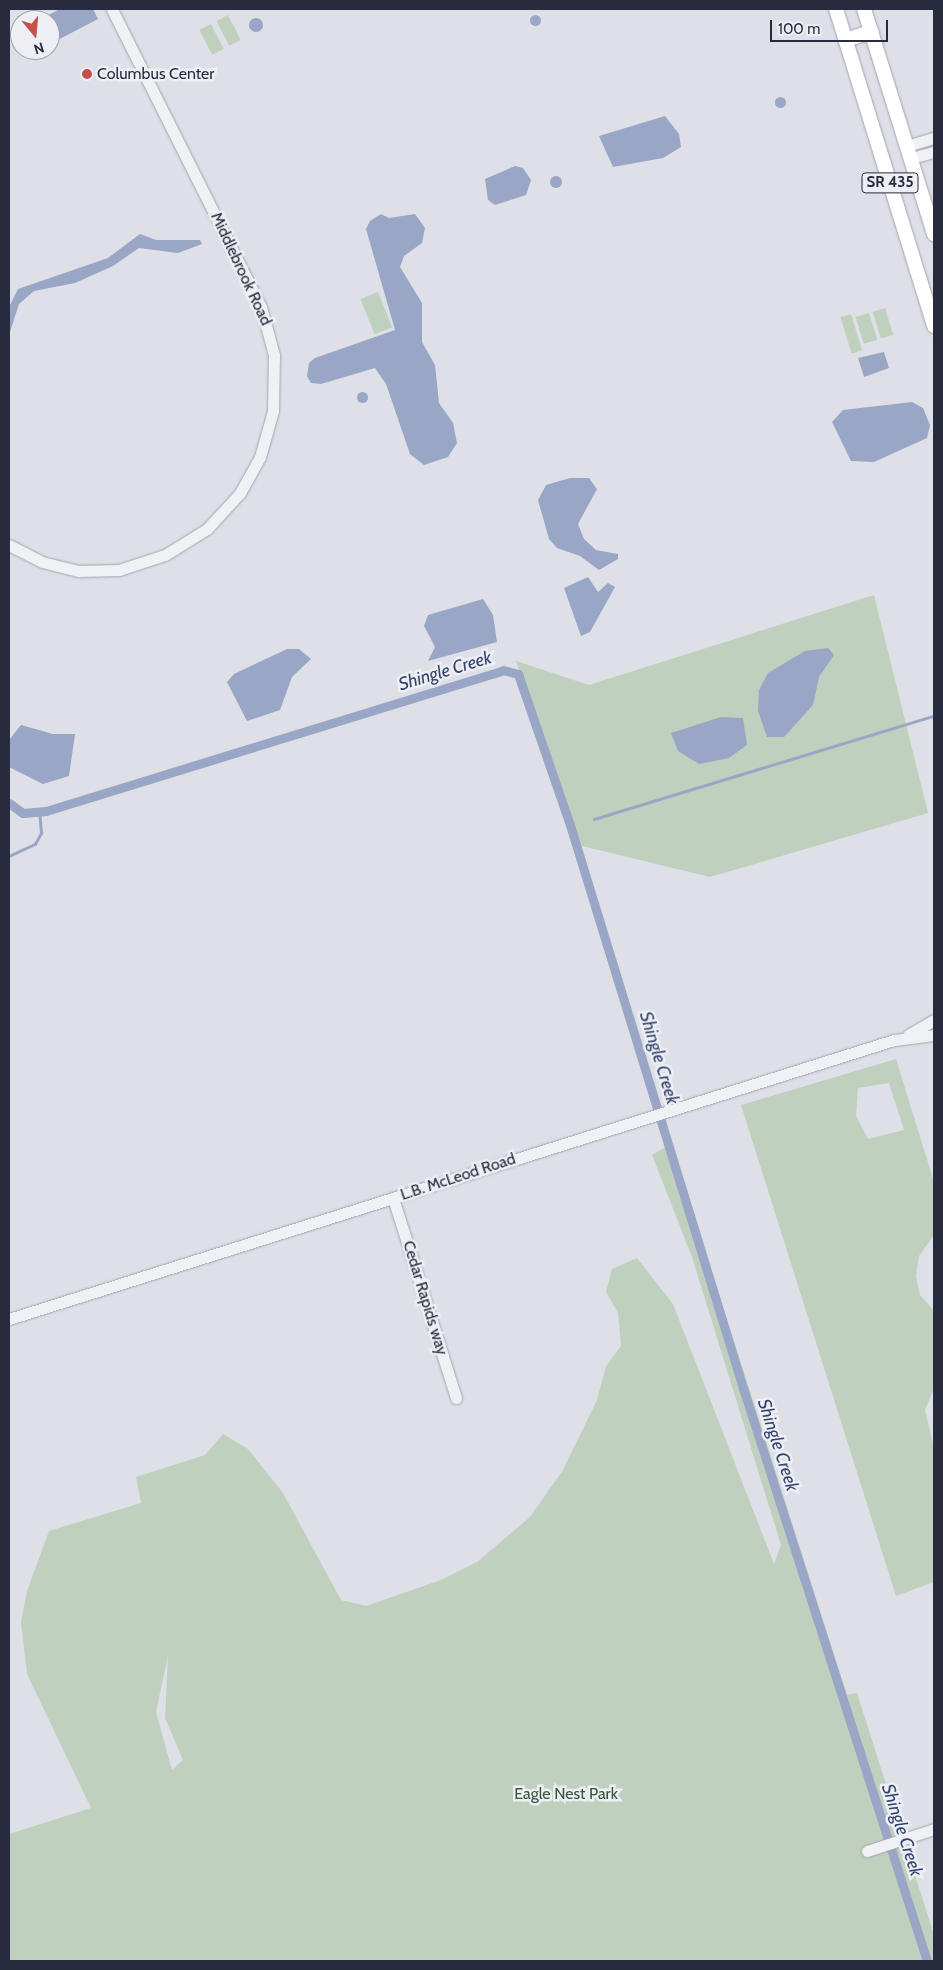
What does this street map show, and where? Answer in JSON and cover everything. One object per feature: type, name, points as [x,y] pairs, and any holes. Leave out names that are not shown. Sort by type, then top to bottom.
[{"type":"main road","name":"SR 435","points":[[836,9],[934,326]]},
{"type":"main road","name":"SR 435","points":[[864,9],[934,234]]},
{"type":"main road","points":[[846,40],[872,32]]},
{"type":"street","name":"Middlebrook Road","points":[[9,545],[51,566],[79,571],[120,570],[165,555],[207,528],[240,493],[260,458],[274,410],[274,355],[262,307],[112,9]]},
{"type":"street","points":[[909,152],[934,138]]},
{"type":"street","points":[[909,152],[934,152]]},
{"type":"street","name":"L.B. McLeod Road","points":[[9,1318],[906,1036],[934,1020]]},
{"type":"street","name":"L.B. McLeod Road","points":[[906,1036],[934,1035]]},
{"type":"street","name":"Cedar Rapids way","points":[[394,1198],[456,1398]]},
{"type":"street","points":[[867,1851],[932,1830]]},
{"type":"green space","points":[[228,15],[241,40],[229,46],[216,21]]},
{"type":"green space","points":[[211,24],[224,49],[212,55],[199,30]]},
{"type":"green space","points":[[378,292],[392,327],[375,334],[360,299]]},
{"type":"green space","points":[[885,308],[893,335],[881,339],[873,312]]},
{"type":"green space","points":[[869,313],[877,340],[864,344],[856,317]]},
{"type":"green space","points":[[851,314],[862,350],[852,354],[840,317]]},
{"type":"green space","points":[[874,595],[928,813],[710,877],[578,845],[516,661],[589,685]]},
{"type":"green space","points":[[896,1059],[934,1182],[934,1235],[919,1256],[916,1276],[920,1295],[934,1311],[934,1388],[925,1410],[934,1448],[934,1582],[896,1596],[741,1105]],"holes":[[[889,1083],[904,1130],[868,1139],[856,1116],[858,1088]]]},
{"type":"green space","name":"Eagle Nest Park","points":[[671,1144],[847,1695],[857,1693],[934,1935],[934,1961],[9,1961],[9,1834],[91,1808],[27,1674],[21,1622],[27,1591],[49,1531],[141,1503],[136,1477],[205,1455],[223,1434],[248,1449],[283,1493],[341,1600],[366,1606],[441,1580],[477,1562],[530,1517],[563,1470],[597,1400],[606,1366],[621,1346],[618,1313],[606,1292],[612,1269],[637,1258],[673,1304],[774,1564],[781,1545],[692,1257],[652,1155]],"holes":[[[168,1655],[165,1718],[183,1760],[172,1770],[156,1712]]]},
{"type":"water","points":[[93,9],[98,19],[60,39],[60,10],[58,10]]},
{"type":"water","points":[[535,14],[541,20],[535,26],[529,20]]},
{"type":"water","points":[[256,18],[261,20],[263,25],[261,30],[256,32],[251,30],[249,25],[251,20]]},
{"type":"water","points":[[780,96],[786,102],[780,108],[774,102]]},
{"type":"water","points":[[665,116],[679,134],[681,147],[663,158],[613,167],[599,136]]},
{"type":"water","points":[[515,166],[523,168],[531,180],[526,195],[495,205],[488,200],[485,179]]},
{"type":"water","points":[[556,176],[562,182],[556,188],[550,182]]},
{"type":"water","points":[[381,214],[389,218],[415,214],[425,228],[422,243],[404,256],[400,267],[422,303],[422,342],[435,365],[439,403],[453,423],[457,443],[448,457],[424,465],[410,454],[386,384],[375,368],[321,384],[311,383],[307,376],[309,363],[315,358],[395,330],[366,229],[370,221]]},
{"type":"water","points":[[140,234],[156,240],[200,240],[202,244],[178,253],[139,248],[113,266],[75,283],[34,291],[19,304],[9,335],[9,307],[18,289],[108,258]]},
{"type":"water","points":[[884,352],[889,368],[864,377],[858,358]]},
{"type":"water","points":[[362,391],[368,397],[362,403],[356,397]]},
{"type":"water","points":[[912,402],[923,408],[930,425],[927,438],[874,462],[851,461],[832,422],[843,410]]},
{"type":"water","points":[[570,478],[589,478],[597,489],[578,524],[584,539],[596,550],[618,554],[618,559],[599,570],[580,556],[557,548],[549,539],[538,500],[546,485]]},
{"type":"water","points":[[588,577],[598,592],[608,583],[615,587],[590,632],[581,636],[564,588]]},
{"type":"water","points":[[483,599],[493,615],[497,642],[428,661],[435,647],[424,626],[428,615]]},
{"type":"water","points":[[828,648],[834,655],[819,677],[813,705],[784,737],[767,737],[758,711],[759,690],[768,673],[805,651]]},
{"type":"water","points":[[287,649],[299,649],[311,659],[292,677],[280,710],[247,721],[227,682],[234,674]]},
{"type":"water","points":[[721,717],[743,718],[747,745],[729,758],[699,764],[678,751],[671,733]]},
{"type":"water","points":[[21,725],[53,734],[75,734],[69,776],[43,784],[9,767],[9,740]]},
{"type":"waterway","name":"Shingle Creek","points":[[9,803],[23,813],[46,811],[503,670],[518,674],[570,825],[743,1388],[927,1961]]},
{"type":"waterway","points":[[594,819],[934,716]]},
{"type":"waterway","points":[[9,856],[35,844],[41,833],[39,811]]},
{"type":"place","name":"Columbus Center","points":[[87,74]]}]
